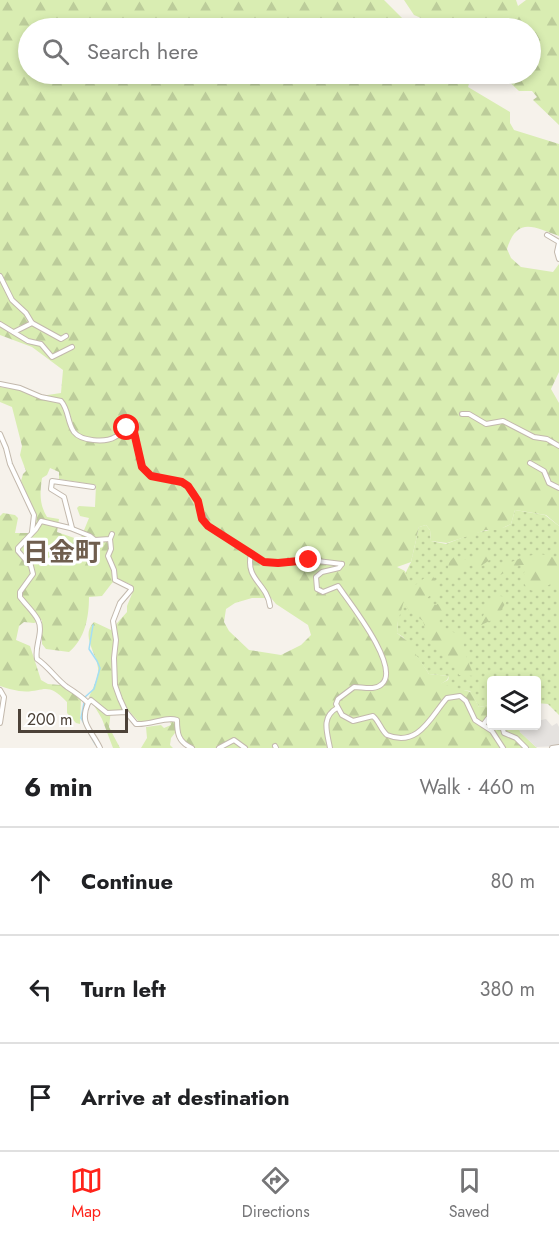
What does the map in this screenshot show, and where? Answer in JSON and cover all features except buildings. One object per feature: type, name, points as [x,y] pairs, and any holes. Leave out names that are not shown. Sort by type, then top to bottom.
[{"type":"street","points":[[547,235],[559,243],[557,252],[559,259]]},
{"type":"street","points":[[0,276],[12,300],[26,313],[32,323],[61,339],[66,336]]},
{"type":"street","points":[[14,332],[32,323]]},
{"type":"street","points":[[0,324],[28,341],[41,344],[52,357],[72,347]]},
{"type":"street","points":[[0,384],[21,387],[41,397],[61,401],[68,410],[74,431],[85,440],[111,439],[127,428],[131,429],[142,467],[148,474],[188,486],[198,501],[202,519],[208,526],[258,560],[271,563],[309,560],[342,564],[339,568],[318,574],[315,579],[317,589],[323,592],[338,586],[379,648],[386,674],[379,686],[351,688],[337,701],[337,708],[346,719],[357,721],[374,716],[388,735],[399,740],[412,740],[421,734],[447,698],[456,696],[464,698],[476,720],[492,731],[503,748]]},
{"type":"street","points":[[462,414],[469,414],[486,424],[503,422],[559,446]]},
{"type":"street","points":[[0,434],[10,464],[34,515],[32,533]]},
{"type":"street","points":[[530,463],[544,471],[549,483],[559,488]]},
{"type":"street","points":[[72,528],[64,497],[51,489],[52,480],[93,487]]},
{"type":"street","points":[[88,703],[37,659],[35,652],[40,630],[39,621],[20,597],[20,592],[33,574],[31,566],[18,548],[41,521],[72,528],[95,540],[110,539]]},
{"type":"street","points":[[112,534],[108,556],[114,570],[115,580],[131,588],[120,603],[113,621],[116,640],[114,658],[116,685],[120,699],[126,712],[136,724],[151,724],[174,718],[177,720],[177,735],[183,743],[192,748]]},
{"type":"street","points":[[251,554],[250,571],[267,594],[270,606]]},
{"type":"street","points":[[0,690],[4,697],[0,723]]},
{"type":"street","points":[[100,748],[84,719],[83,712],[88,703],[92,700],[107,713],[126,712]]},
{"type":"street","points":[[330,748],[326,720],[329,713],[337,708]]},
{"type":"street","points":[[483,725],[487,720]]},
{"type":"street","points":[[502,730],[516,738],[526,748]]},
{"type":"street","points":[[219,748],[234,740],[245,748]]},
{"type":"street","points":[[552,748],[559,747]]},
{"type":"green space","points":[[0,0],[384,0],[402,18],[18,18],[18,84],[469,84],[468,87],[510,112],[510,123],[514,130],[559,144],[559,236],[534,227],[521,228],[511,239],[507,249],[511,258],[521,267],[553,272],[559,264],[559,372],[551,389],[559,403],[559,526],[546,515],[515,510],[511,524],[498,530],[486,530],[447,543],[431,541],[430,530],[426,525],[419,527],[411,562],[397,567],[405,571],[408,580],[414,586],[431,573],[440,589],[439,595],[433,593],[427,598],[427,602],[436,605],[443,600],[449,609],[439,621],[444,628],[462,636],[466,656],[475,676],[459,675],[453,661],[436,648],[428,638],[423,621],[409,611],[404,601],[397,633],[407,641],[429,674],[449,676],[441,684],[471,692],[479,707],[487,706],[487,730],[520,730],[537,748],[194,748],[184,744],[175,733],[170,745],[173,748],[141,748],[147,738],[146,727],[161,725],[164,728],[171,725],[169,718],[140,723],[129,711],[111,710],[109,727],[120,748],[113,748],[102,719],[89,697],[98,671],[89,633],[94,622],[111,630],[127,612],[134,589],[130,584],[117,579],[102,596],[89,597],[85,627],[79,641],[69,652],[46,649],[42,644],[42,620],[34,623],[24,622],[19,626],[16,640],[30,646],[41,680],[48,684],[60,685],[81,698],[80,724],[76,723],[67,713],[67,702],[54,691],[44,689],[19,691],[0,686],[0,516],[3,513],[15,515],[18,518],[15,533],[34,533],[37,517],[21,481],[26,471],[20,455],[22,446],[12,407],[0,402],[0,387],[20,390],[34,397],[61,393],[63,370],[32,347],[0,335]],"holes":[[[50,468],[59,472],[59,479],[96,485],[95,507],[79,506],[77,508],[80,516],[89,518],[80,540],[57,532],[59,519],[47,517],[44,512],[41,498],[42,478],[47,475]],[[252,598],[271,598],[276,604],[308,625],[311,635],[301,645],[281,655],[249,650],[229,631],[224,622],[226,609],[235,603]]]},
{"type":"green space","points":[[404,0],[516,0],[518,6],[526,0],[559,0],[559,125],[533,100],[537,97],[532,91],[519,91],[511,84],[541,84],[541,18],[421,18],[414,15]]},
{"type":"green space","points":[[515,510],[545,515],[559,526],[559,715],[548,704],[541,703],[541,676],[487,676],[487,706],[479,707],[470,691],[446,688],[440,684],[448,680],[449,676],[429,674],[403,637],[397,633],[401,582],[411,562],[419,527],[426,525],[430,530],[431,541],[446,544],[474,533],[511,524]]},
{"type":"green space","points":[[482,552],[494,557],[475,570],[472,565],[466,567],[454,578],[449,578],[447,575],[449,562],[454,557],[467,560]]},
{"type":"green space","points":[[541,554],[559,559],[559,580],[543,588],[534,591],[529,590],[526,586],[523,580],[531,577],[523,574],[528,567],[526,565],[483,581],[510,563]]},
{"type":"green space","points":[[500,596],[507,597],[507,601],[496,618],[479,626],[490,604]]},
{"type":"shaded area","points":[[546,719],[552,726],[557,723],[559,746],[536,747],[520,732],[520,730],[541,730],[541,720]]},
{"type":"waterway","points":[[85,697],[94,689],[100,668],[89,649],[93,625]]},
{"type":"waterway","points":[[84,703],[81,718],[95,744]]},
{"type":"district","name":"日金町","points":[[62,552]]},
{"type":"route","points":[[127,428],[134,432],[142,467],[151,476],[182,482],[188,486],[198,501],[202,519],[208,526],[258,560],[278,563],[309,560]]}]
